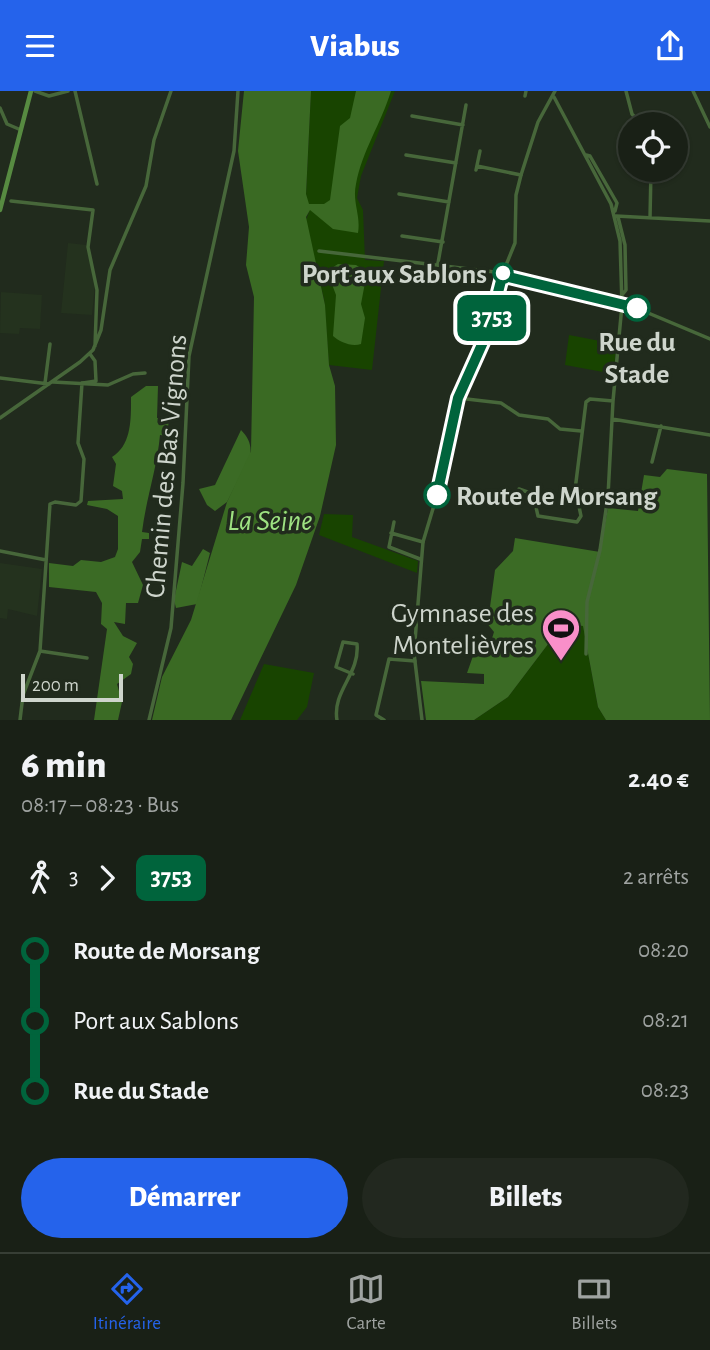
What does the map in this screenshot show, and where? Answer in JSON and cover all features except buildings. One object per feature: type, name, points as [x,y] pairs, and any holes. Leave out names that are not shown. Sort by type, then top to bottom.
[{"type":"main road","points":[[0,210],[33,91]]},
{"type":"street","points":[[33,91],[49,96],[68,91]]},
{"type":"street","points":[[75,91],[97,184]]},
{"type":"street","points":[[0,418],[90,354],[95,346],[101,330],[110,270],[146,186],[154,140],[171,91]]},
{"type":"street","name":"Chemin des Bas Vignons","points":[[149,720],[171,628],[183,483],[189,356],[234,151],[238,91]]},
{"type":"street","points":[[422,720],[415,661],[423,542],[444,472],[458,398],[488,331],[514,243],[516,195],[521,175],[538,122],[555,91]]},
{"type":"street","points":[[626,91],[631,112]]},
{"type":"street","points":[[693,91],[710,127]]},
{"type":"street","points":[[554,97],[579,138],[615,213],[622,295],[611,419],[608,496],[600,550],[587,602],[586,654]]},
{"type":"street","points":[[438,263],[466,105]]},
{"type":"street","points":[[0,108],[6,124]]},
{"type":"street","points":[[412,115],[463,125]]},
{"type":"street","points":[[0,126],[6,124],[21,130]]},
{"type":"street","points":[[480,151],[476,168],[521,175]]},
{"type":"street","points":[[406,155],[456,164]]},
{"type":"street","points":[[650,218],[651,182]]},
{"type":"street","points":[[399,194],[449,202]]},
{"type":"street","points":[[11,201],[93,210],[89,247],[97,289],[95,346]]},
{"type":"street","points":[[615,213],[710,221]]},
{"type":"street","points":[[402,236],[443,242]]},
{"type":"street","points":[[319,251],[438,263],[503,273],[509,277],[622,302],[710,339]]},
{"type":"street","points":[[49,383],[50,345]]},
{"type":"street","points":[[83,383],[96,381],[95,361],[90,354]]},
{"type":"street","points":[[0,379],[108,385],[128,379],[133,374],[145,373]]},
{"type":"street","points":[[20,720],[23,695],[40,651],[51,503],[76,505],[81,501],[84,459],[78,440],[83,383]]},
{"type":"street","points":[[458,398],[501,403],[519,415],[548,419],[560,429],[582,431]]},
{"type":"street","points":[[519,489],[533,494],[540,517],[576,522],[581,516],[576,492],[588,400],[613,401]]},
{"type":"street","points":[[611,419],[710,435]]},
{"type":"street","points":[[652,463],[661,426]]},
{"type":"street","points":[[576,492],[608,496]]},
{"type":"street","points":[[394,523],[390,548],[420,559]]},
{"type":"street","points":[[391,533],[423,542]]},
{"type":"street","points":[[0,551],[46,560]]},
{"type":"street","points":[[337,720],[336,702],[353,674],[357,644],[343,642],[337,667],[353,674]]},
{"type":"street","points":[[40,651],[87,658]]},
{"type":"street","points":[[384,720],[375,719],[389,659],[415,661]]},
{"type":"shaded area","points":[[311,91],[395,91],[361,176],[357,198],[363,210],[365,260],[384,261],[372,370],[329,365],[324,299],[305,222],[309,212],[306,194]]},
{"type":"shaded area","points":[[68,243],[86,245],[95,285],[92,315],[61,313]]},
{"type":"shaded area","points":[[1,292],[42,295],[40,329],[20,328],[19,334],[0,333]]},
{"type":"shaded area","points":[[569,335],[616,344],[614,374],[565,365]]},
{"type":"shaded area","points":[[146,386],[158,386],[157,418],[169,419],[167,436],[160,435],[142,532],[149,533],[149,539],[142,539],[140,552],[132,562],[143,585],[138,603],[126,603],[125,624],[114,622],[123,636],[137,643],[129,657],[133,664],[131,674],[117,684],[122,702],[118,720],[94,720],[107,629],[101,624],[102,603],[96,592],[49,587],[49,563],[73,566],[81,560],[101,562],[115,557],[118,549],[118,516],[107,509],[87,505],[88,501],[123,499],[122,491],[113,486],[116,464],[112,457],[119,452],[127,438],[131,397]]},
{"type":"shaded area","points":[[241,430],[249,442],[250,457],[227,502],[215,511],[207,505],[199,489],[215,485]]},
{"type":"shaded area","points":[[667,469],[707,474],[710,720],[606,720],[598,707],[583,626],[564,623],[508,697],[474,720],[426,720],[421,681],[484,684],[484,674],[467,673],[473,656],[486,657],[494,632],[486,622],[485,615],[490,607],[495,570],[513,551],[515,538],[600,552],[608,508],[638,511],[644,475],[660,477]]},
{"type":"shaded area","points":[[324,514],[353,515],[352,537],[418,561],[417,573],[319,535]]},
{"type":"shaded area","points":[[203,549],[210,553],[197,604],[176,608],[174,600],[182,562],[192,566]]},
{"type":"shaded area","points":[[0,563],[42,569],[37,616],[8,609],[7,619],[0,618]]},
{"type":"shaded area","points":[[564,623],[583,626],[598,707],[606,720],[474,720],[508,697]]},
{"type":"shaded area","points":[[264,664],[314,673],[307,707],[297,720],[240,720]]},
{"type":"water","name":"La Seine","points":[[244,91],[311,91],[306,194],[309,204],[324,204],[330,200],[340,126],[350,118],[356,91],[391,91],[356,184],[358,233],[333,229],[310,210],[306,217],[325,305],[329,365],[335,386],[336,445],[320,516],[296,585],[231,720],[152,720],[162,677],[191,620],[227,502],[251,451],[254,297],[246,265],[249,227],[238,151]]},
{"type":"water","points":[[338,264],[356,265],[367,272],[361,304],[365,318],[361,344],[346,343],[333,336],[336,295],[327,271]]},
{"type":"bus line","name":"3753","points":[[437,495],[458,398],[488,331],[503,273],[509,277],[622,302],[637,308]]},
{"type":"place","name":"Port aux Sablons","points":[[503,273]]},
{"type":"place","name":"Rue du Stade","points":[[637,308]]},
{"type":"place","name":"Route de Morsang","points":[[437,495]]},
{"type":"place","name":"Gymnase des Montelièvres","points":[[561,662]]}]
